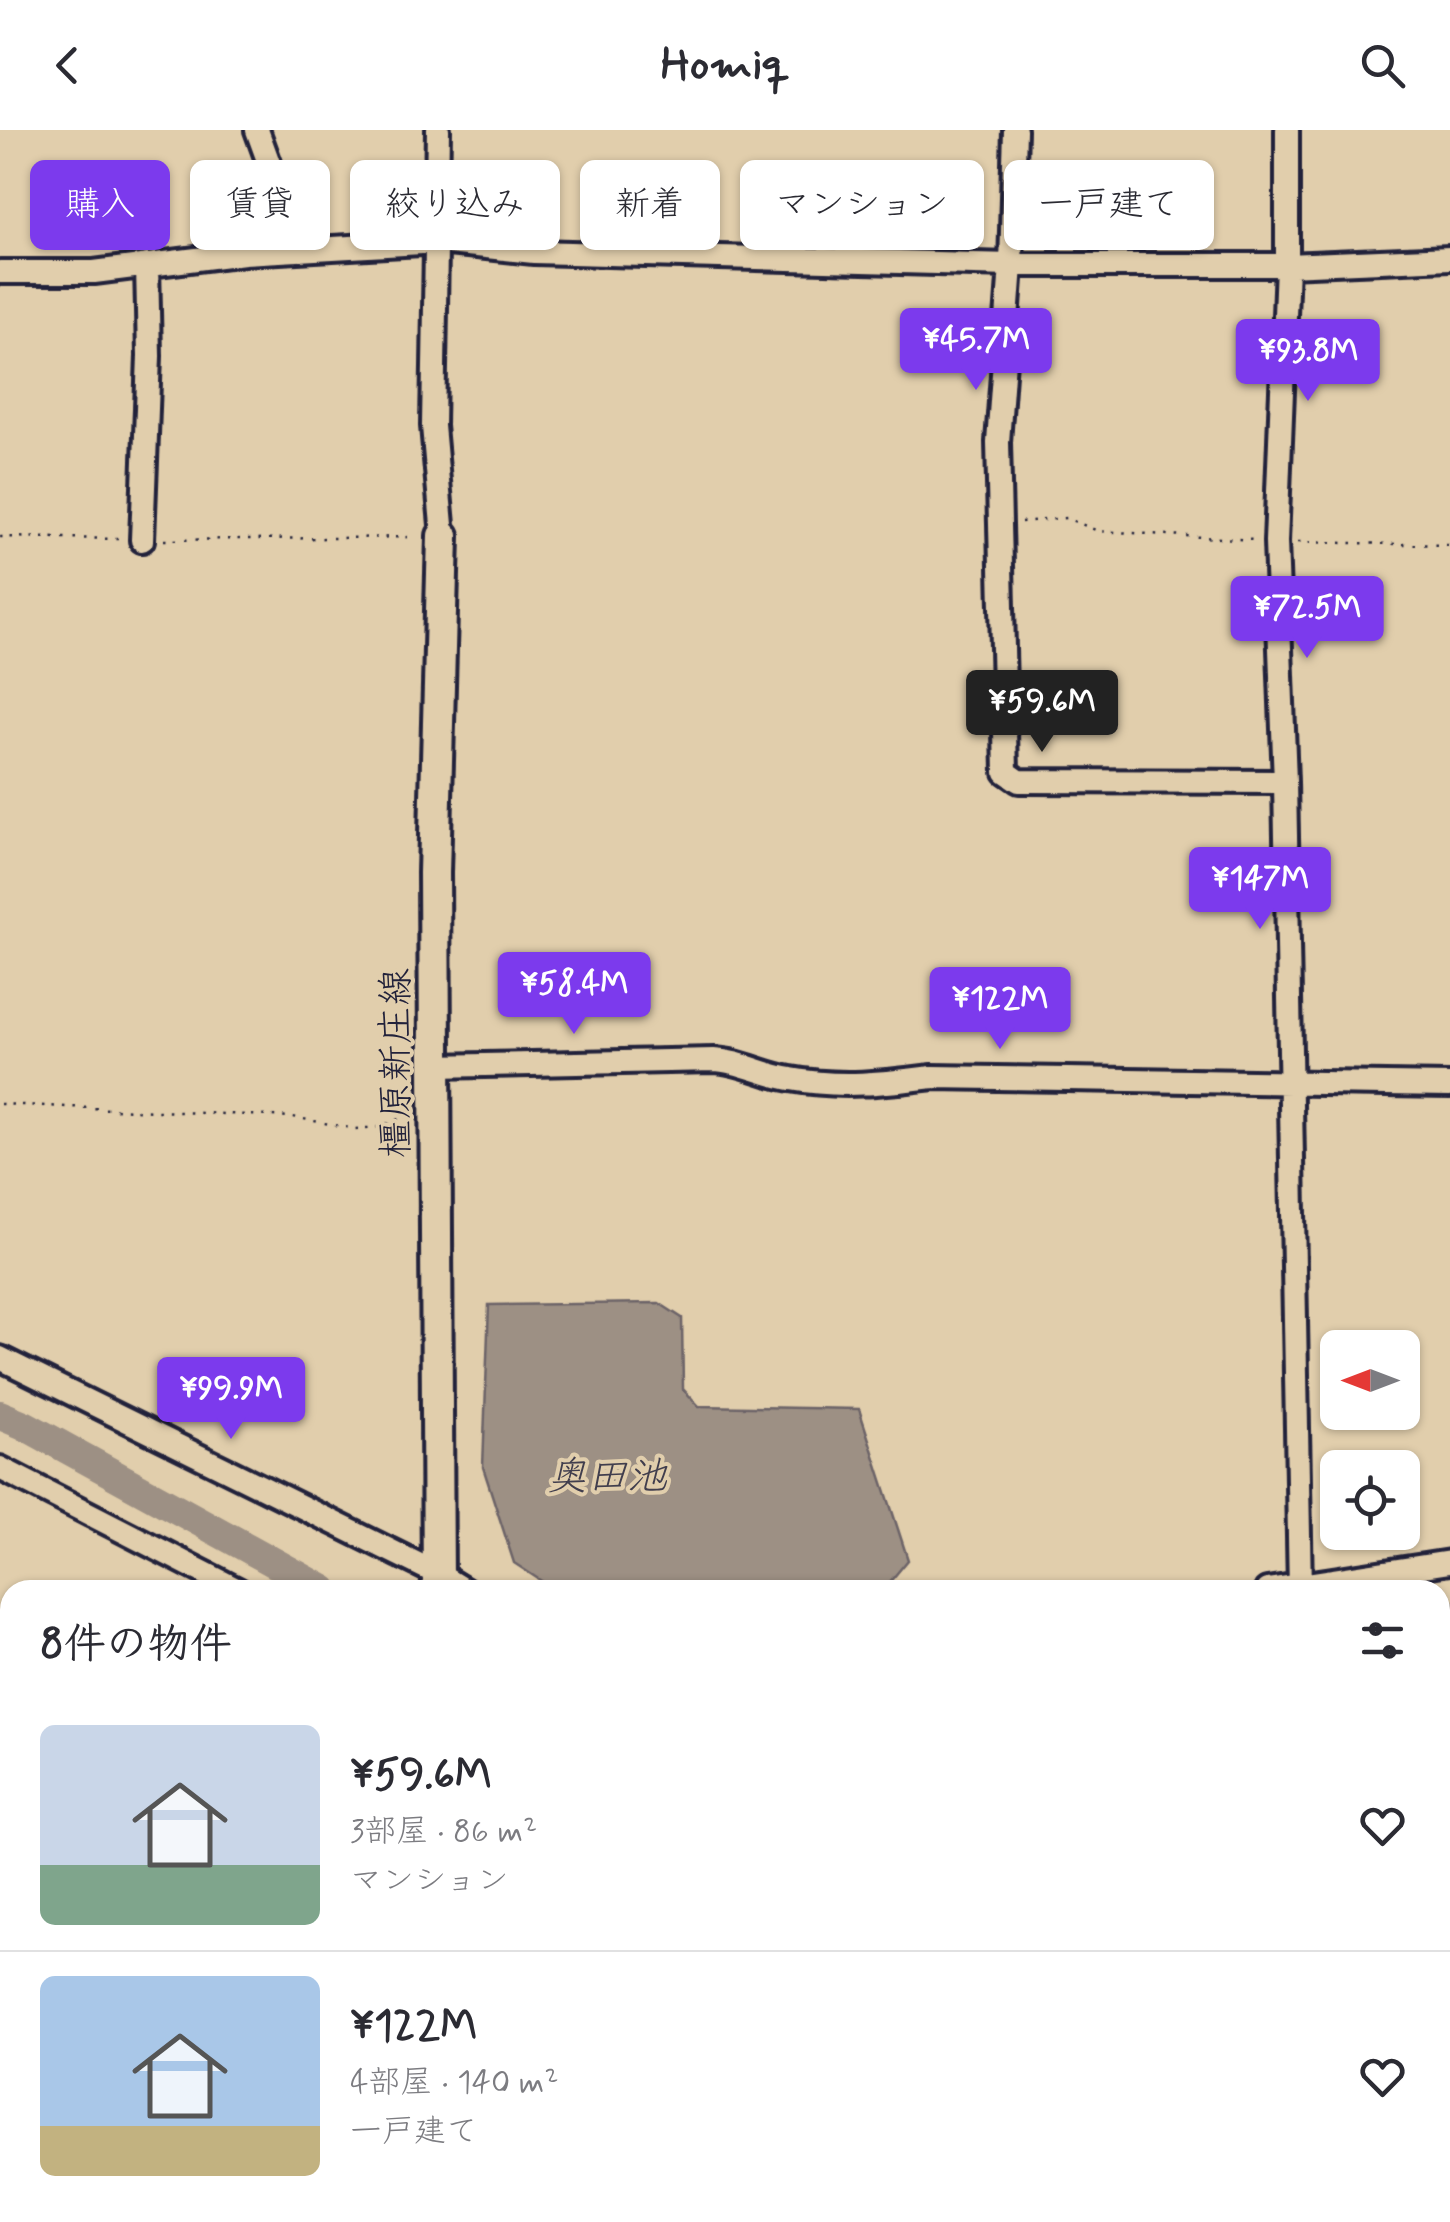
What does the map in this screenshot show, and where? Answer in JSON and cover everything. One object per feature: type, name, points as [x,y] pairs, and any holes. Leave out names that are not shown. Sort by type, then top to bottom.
[{"type":"main road","name":"橿原新庄線","points":[[443,536],[434,873],[435,1104],[447,1580]]},
{"type":"street","points":[[257,130],[270,166],[280,251]]},
{"type":"street","points":[[438,130],[438,160]]},
{"type":"street","points":[[1014,130],[1011,265],[998,442],[1006,772],[1019,781],[1285,782]]},
{"type":"street","points":[[1287,130],[1287,264],[1276,542],[1285,782],[1300,1580]]},
{"type":"street","points":[[0,272],[94,272],[350,247]]},
{"type":"street","points":[[439,250],[433,426],[443,536]]},
{"type":"street","points":[[515,250],[1011,265],[1287,264],[1450,258]]},
{"type":"street","points":[[142,540],[148,265]]},
{"type":"street","points":[[435,1066],[714,1060],[824,1084],[871,1085],[933,1077],[1450,1085]]},
{"type":"street","points":[[0,1358],[437,1580]]},
{"type":"street","points":[[0,1468],[218,1580]]},
{"type":"street","points":[[1342,1580],[1450,1562]]},
{"type":"path","points":[[1000,524],[1066,518],[1098,531],[1276,542],[1450,545]]},
{"type":"path","points":[[0,537],[310,541],[443,536]]},
{"type":"path","points":[[0,1104],[293,1118],[356,1129],[380,1126],[435,1104]]},
{"type":"water","name":"奥田池","points":[[659,1303],[682,1318],[683,1389],[699,1406],[859,1409],[908,1560],[891,1580],[540,1580],[514,1563],[483,1467],[489,1305]]},
{"type":"waterway","points":[[0,1415],[306,1580]]}]
